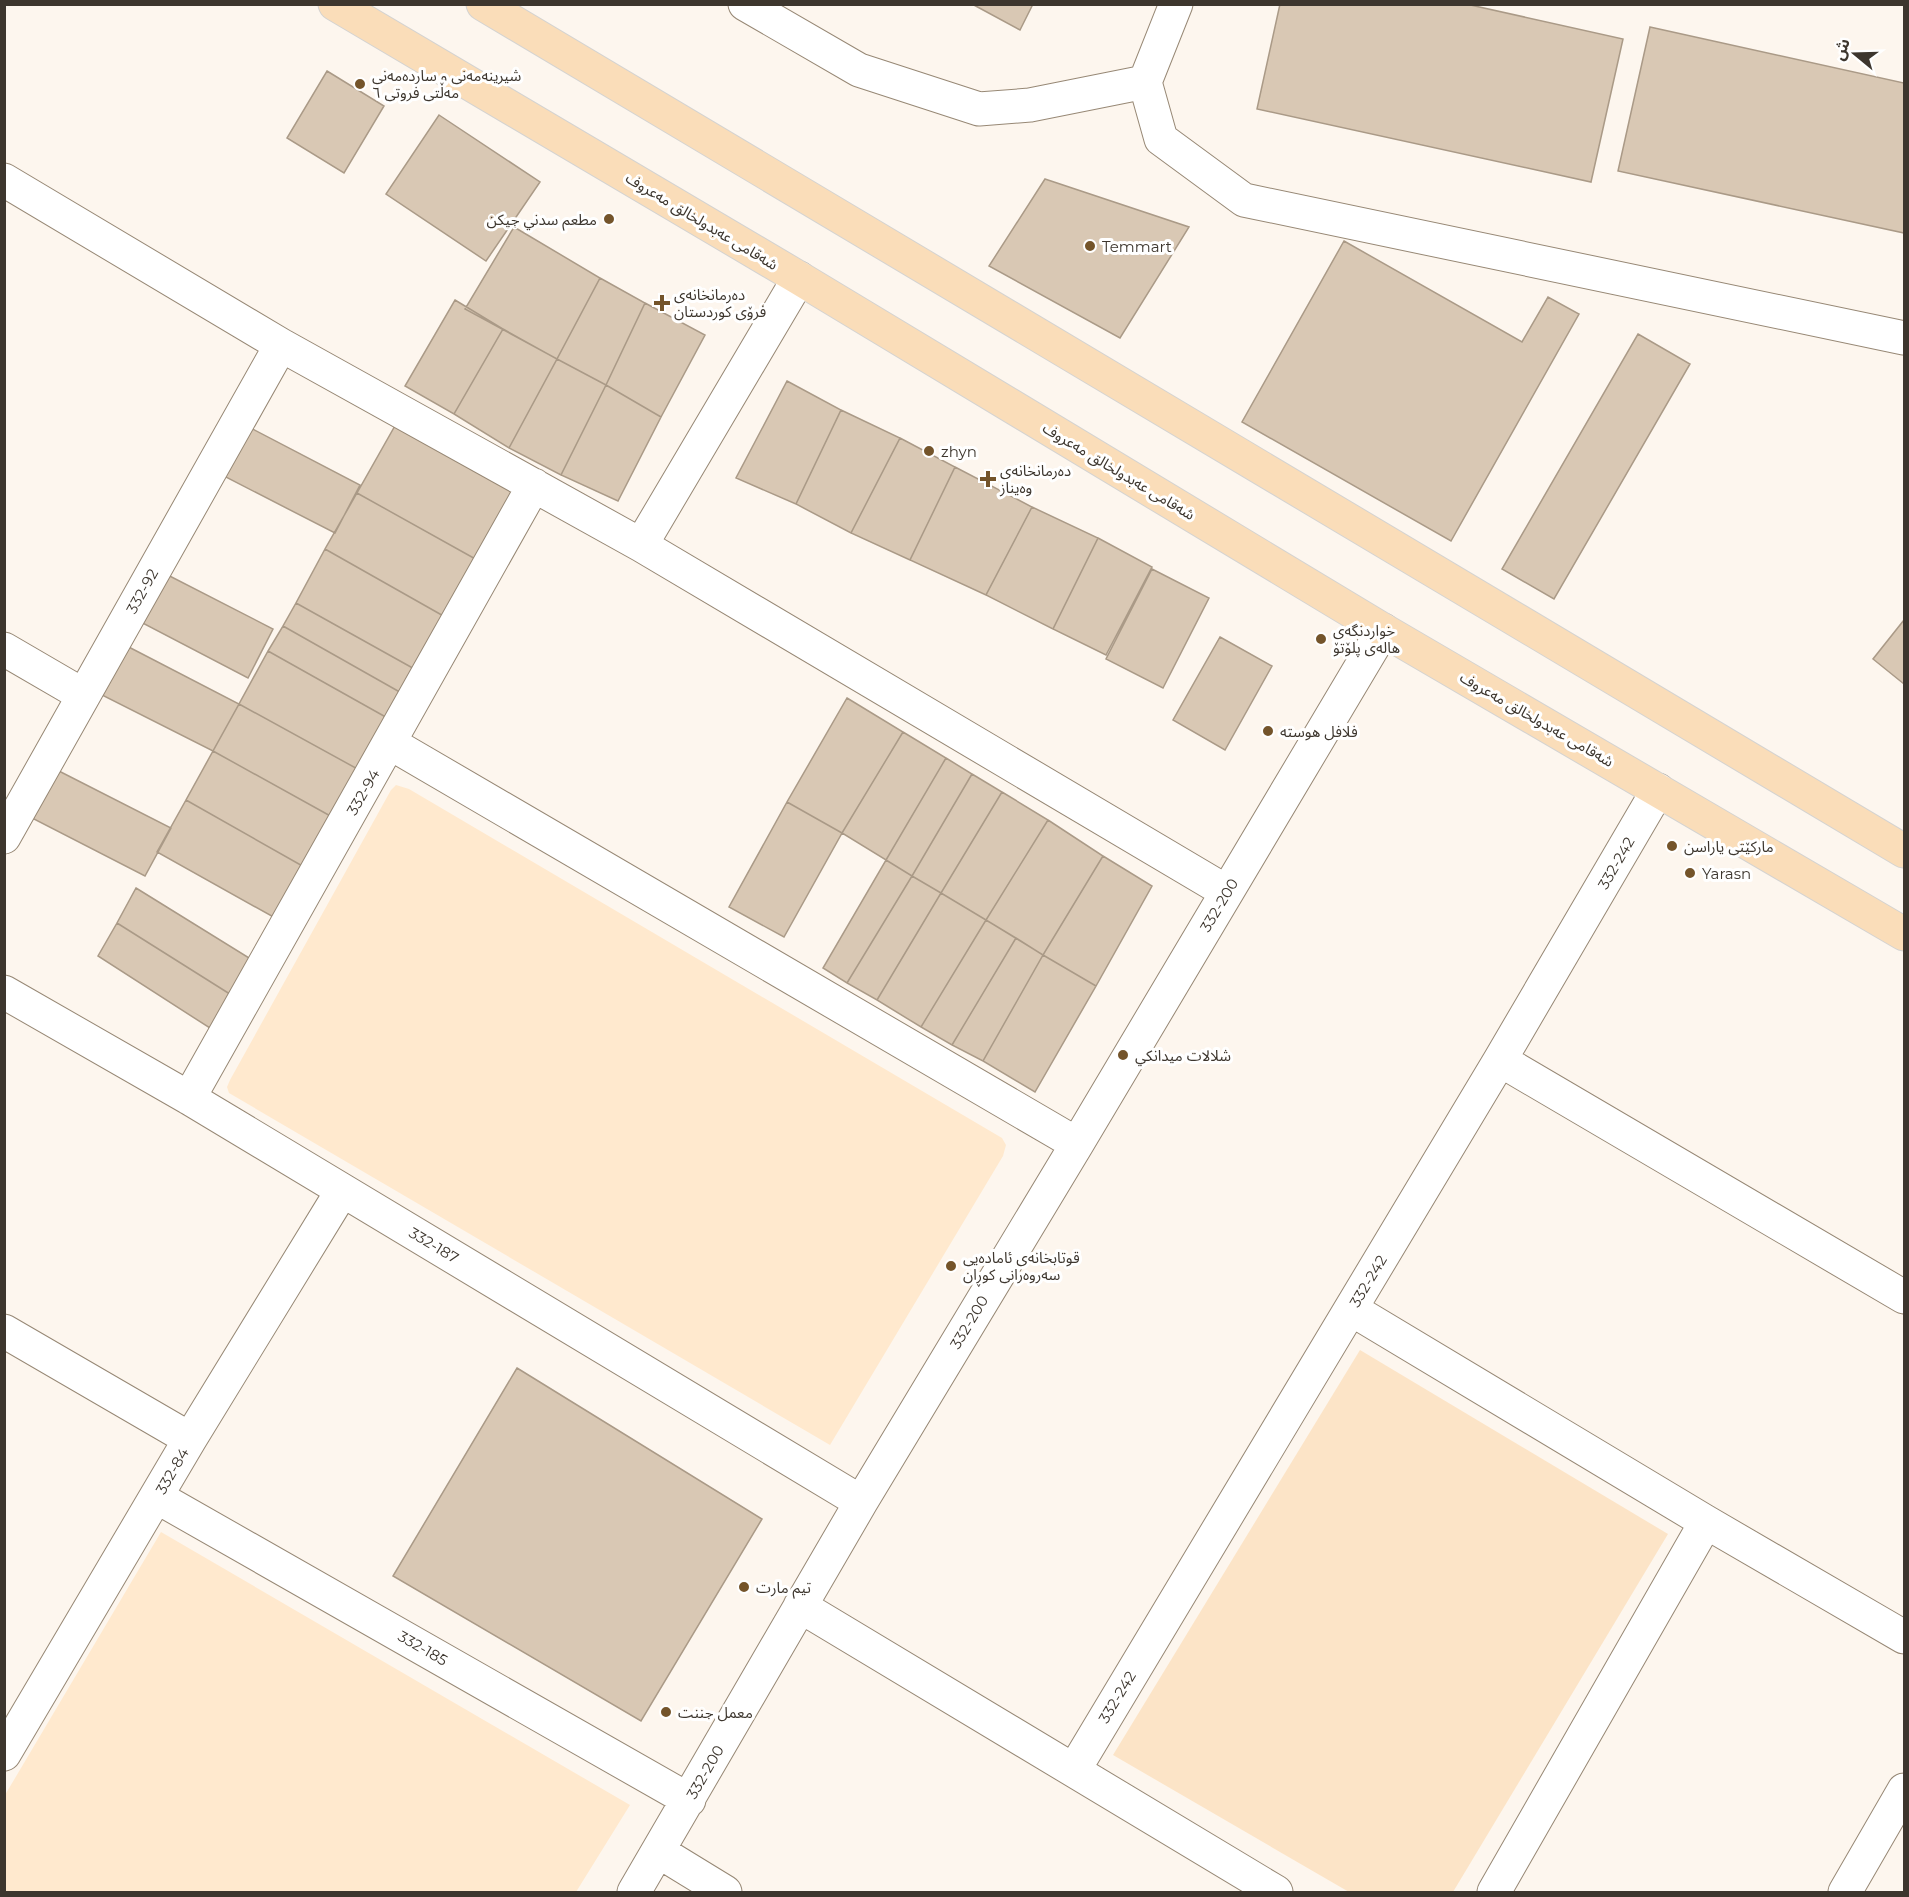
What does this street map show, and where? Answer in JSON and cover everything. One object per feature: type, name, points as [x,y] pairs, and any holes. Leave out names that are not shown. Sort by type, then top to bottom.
[{"type":"main road","name":"شەقامی عەبدولخالق مەعروف","points":[[335,4],[799,278],[1383,630],[1905,934]]},
{"type":"main road","points":[[483,4],[1905,850]]},
{"type":"street","points":[[745,4],[859,70],[979,109],[1030,105],[1145,82]]},
{"type":"street","points":[[1176,4],[1145,82],[1161,139],[1244,200],[1905,338]]},
{"type":"street","points":[[4,180],[281,345],[641,545],[1227,892]]},
{"type":"street","points":[[641,545],[799,278]]},
{"type":"street","name":"332-92","points":[[4,837],[281,345]]},
{"type":"street","name":"332-94","points":[[189,1098],[534,485]]},
{"type":"street","name":"332-200","points":[[634,1893],[861,1502],[1383,630]]},
{"type":"street","points":[[4,649],[83,695]]},
{"type":"street","points":[[390,743],[1077,1144]]},
{"type":"street","name":"332-242","points":[[1074,1770],[1500,1060],[1658,790]]},
{"type":"street","name":"332-187","points":[[4,992],[189,1098],[861,1502]]},
{"type":"street","points":[[1500,1060],[1905,1297]]},
{"type":"street","name":"332-84","points":[[4,1754],[158,1497],[190,1439],[342,1191]]},
{"type":"street","points":[[1351,1309],[1706,1522],[1905,1637]]},
{"type":"street","points":[[4,1331],[190,1439]]},
{"type":"street","name":"332-185","points":[[158,1497],[689,1800]]},
{"type":"street","points":[[1494,1893],[1706,1522]]},
{"type":"street","points":[[800,1606],[1276,1893]]},
{"type":"street","points":[[1845,1893],[1905,1790]]},
{"type":"street","points":[[658,1851],[725,1893]]},
{"type":"shaded area","points":[[396,785],[409,789],[1002,1138],[1006,1145],[1003,1156],[830,1445],[229,1093],[227,1087],[230,1080],[391,790]]},
{"type":"shaded area","points":[[1360,1350],[1668,1534],[1453,1892],[1349,1892],[1113,1755]]},
{"type":"shaded area","points":[[161,1532],[630,1805],[576,1892],[5,1892],[5,1795]]},
{"type":"building","points":[[972,4],[1033,4],[1020,30]]},
{"type":"building","points":[[1280,4],[1466,4],[1623,39],[1591,182],[1257,109]]},
{"type":"building","points":[[1650,27],[1904,83],[1904,233],[1618,171]]},
{"type":"building","points":[[327,71],[384,106],[344,173],[287,138]]},
{"type":"building","points":[[439,115],[540,182],[486,261],[386,194]]},
{"type":"building","name":"Temmart","points":[[1045,179],[1189,227],[1120,338],[989,266]]},
{"type":"building","points":[[514,227],[600,278],[557,359],[465,309]]},
{"type":"building","points":[[1344,241],[1522,342],[1548,297],[1579,314],[1451,541],[1242,422]]},
{"type":"building","points":[[600,278],[645,303],[606,385],[557,359]]},
{"type":"building","points":[[455,300],[503,329],[454,414],[405,386]]},
{"type":"building","points":[[645,303],[705,335],[661,417],[606,385]]},
{"type":"building","points":[[503,329],[557,359],[509,448],[454,414]]},
{"type":"building","points":[[1638,334],[1690,364],[1554,599],[1502,569]]},
{"type":"building","points":[[557,359],[606,385],[561,475],[509,448]]},
{"type":"building","points":[[787,381],[841,410],[796,504],[736,478]]},
{"type":"building","points":[[606,385],[661,417],[618,501],[561,475]]},
{"type":"building","points":[[841,410],[900,438],[851,533],[796,504]]},
{"type":"building","points":[[243,424],[360,485],[335,533],[218,473]]},
{"type":"building","points":[[396,424],[518,492],[479,561],[357,493]]},
{"type":"building","points":[[900,438],[955,467],[910,560],[851,533]]},
{"type":"building","points":[[955,467],[1032,507],[986,595],[910,560]]},
{"type":"building","points":[[357,493],[479,561],[447,618],[325,549]]},
{"type":"building","points":[[1032,507],[1098,538],[1053,629],[986,595]]},
{"type":"building","points":[[1098,538],[1152,567],[1106,655],[1053,629]]},
{"type":"building","points":[[325,549],[447,618],[418,671],[296,603]]},
{"type":"building","points":[[156,569],[273,629],[248,678],[131,617]]},
{"type":"building","points":[[1152,569],[1209,598],[1163,688],[1106,659]]},
{"type":"building","points":[[296,603],[418,671],[405,695],[283,626]]},
{"type":"building","points":[[1904,620],[1904,684],[1873,659]]},
{"type":"building","points":[[283,626],[405,695],[391,720],[268,651]]},
{"type":"building","points":[[1220,637],[1272,666],[1225,750],[1173,720]]},
{"type":"building","points":[[121,643],[239,704],[213,751],[96,692]]},
{"type":"building","points":[[268,651],[391,720],[363,772],[239,704]]},
{"type":"building","points":[[847,698],[903,732],[842,833],[787,802]]},
{"type":"building","points":[[239,704],[363,772],[334,818],[213,751]]},
{"type":"building","points":[[903,732],[946,758],[886,860],[842,833]]},
{"type":"building","points":[[213,751],[334,818],[306,868],[186,800]]},
{"type":"building","points":[[946,758],[972,774],[912,876],[886,860]]},
{"type":"building","points":[[53,768],[171,828],[145,876],[28,816]]},
{"type":"building","points":[[972,774],[1002,792],[941,893],[912,876]]},
{"type":"building","points":[[1002,792],[1048,820],[986,920],[941,893]]},
{"type":"building","points":[[186,800],[306,868],[277,919],[157,852]]},
{"type":"building","points":[[787,802],[842,833],[784,937],[729,907]]},
{"type":"building","points":[[1048,820],[1103,856],[1043,955],[986,920]]},
{"type":"building","points":[[1103,856],[1152,886],[1096,986],[1043,955]]},
{"type":"building","points":[[886,860],[912,876],[847,983],[823,968]]},
{"type":"building","points":[[912,876],[941,893],[877,1000],[847,983]]},
{"type":"building","points":[[136,888],[254,961],[233,996],[117,923]]},
{"type":"building","points":[[941,893],[986,920],[921,1027],[877,1000]]},
{"type":"building","points":[[986,920],[1016,938],[952,1045],[921,1027]]},
{"type":"building","points":[[117,923],[233,996],[213,1030],[98,956]]},
{"type":"building","points":[[1016,938],[1043,955],[983,1061],[952,1045]]},
{"type":"building","points":[[1043,955],[1096,986],[1035,1092],[983,1061]]},
{"type":"building","points":[[517,1368],[762,1519],[641,1721],[393,1576]]},
{"type":"place","name":"شیرینەمەنی و ساردەمەنی مەڵتی فروتی ٦","points":[[360,84]]},
{"type":"place","name":"مطعم سدني جيكن","points":[[609,219]]},
{"type":"place","name":"Temmart","points":[[1090,246]]},
{"type":"place","name":"دەرمانخانەی فرۆی کوردستان","points":[[662,303]]},
{"type":"place","name":"zhyn","points":[[929,451]]},
{"type":"place","name":"دەرمانخانەی وەیناز","points":[[988,479]]},
{"type":"place","name":"خواردنگەی هالەی پلۆتۆ","points":[[1321,639]]},
{"type":"place","name":"فلافل هوسته","points":[[1268,731]]},
{"type":"place","name":"مارکێتی یاراسن","points":[[1672,846]]},
{"type":"place","name":"Yarasn","points":[[1690,873]]},
{"type":"place","name":"شلالات ميدانكي","points":[[1123,1055]]},
{"type":"place","name":"قوتابخانەی ئامادەیی سەروەرانی کوڕان","points":[[951,1266]]},
{"type":"place","name":"تيم مارت","points":[[744,1587]]},
{"type":"place","name":"معمل جننت","points":[[666,1712]]}]
